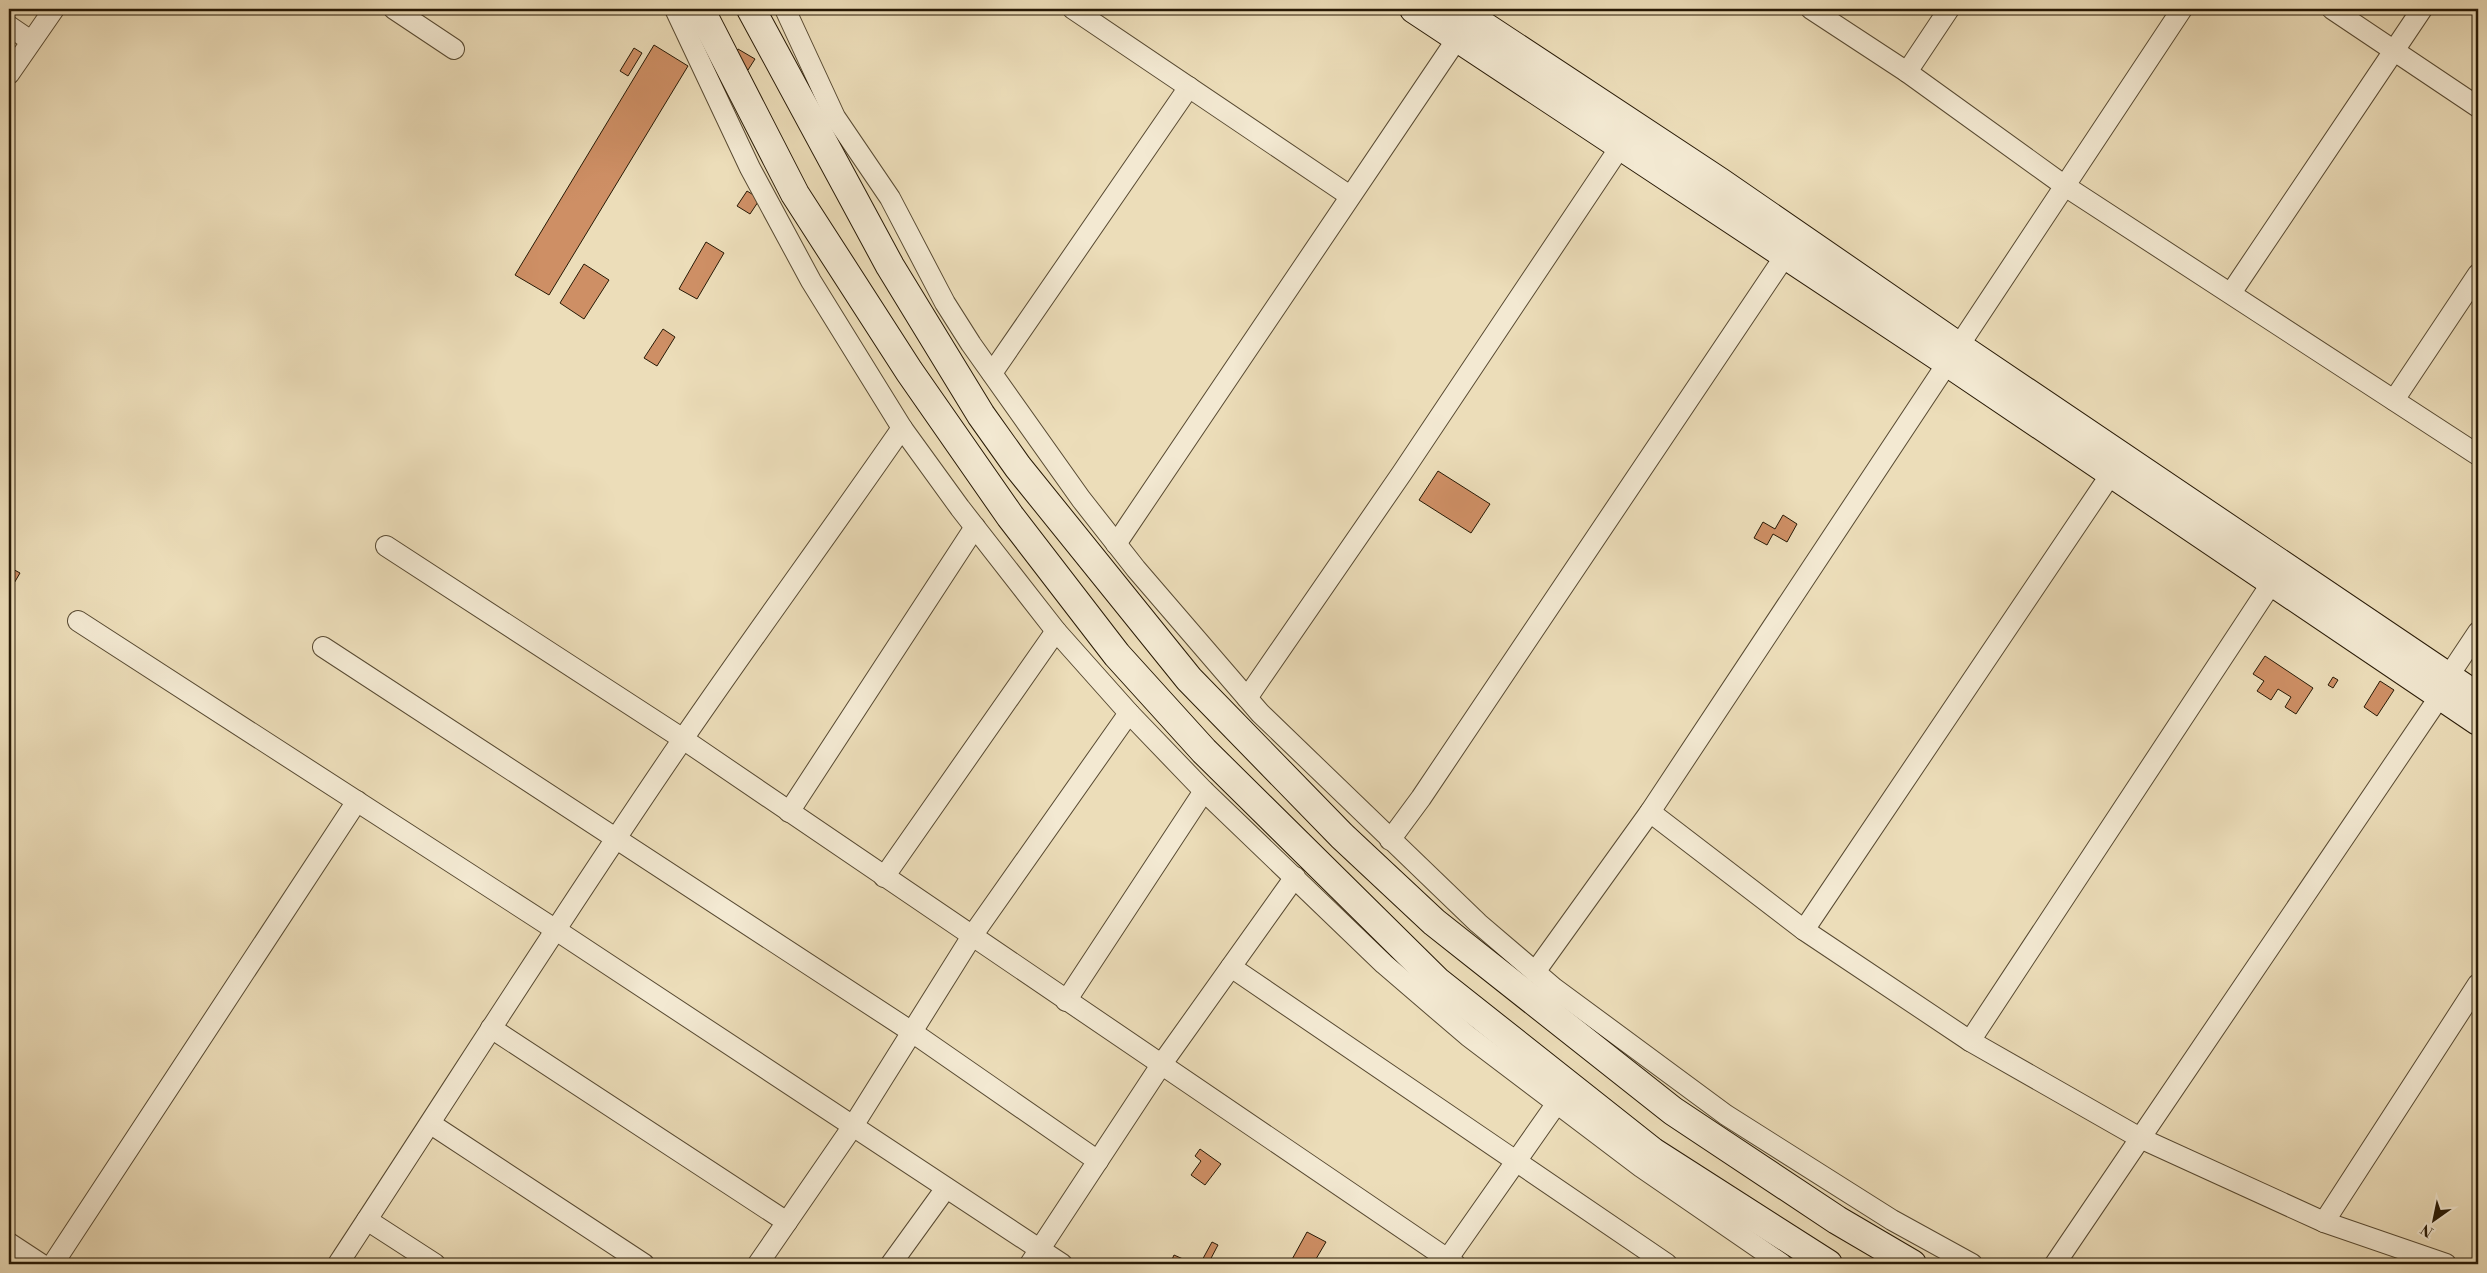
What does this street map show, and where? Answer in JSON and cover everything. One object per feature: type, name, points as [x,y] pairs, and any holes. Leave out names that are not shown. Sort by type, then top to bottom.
[{"type":"main road","points":[[700,9],[796,194],[909,371],[1010,516],[1124,663],[1204,751],[1437,981],[1653,1152],[1828,1264]]},
{"type":"main road","points":[[752,9],[890,266],[981,415],[1018,467],[1190,679],[1342,836],[1434,922],[1673,1112],[1836,1220],[1912,1264]]},
{"type":"main road","points":[[1414,9],[1466,18],[1791,246],[2444,686],[2478,722]]},
{"type":"main road","points":[[1466,18],[1620,147],[1791,246]]},
{"type":"main road","points":[[1953,354],[2111,474],[2272,581],[2444,686],[2478,697]]},
{"type":"street","points":[[9,74],[54,9]]},
{"type":"street","points":[[394,9],[454,48]]},
{"type":"street","points":[[675,9],[750,168],[811,281],[902,428],[975,527],[1056,631],[1129,713],[1204,792],[1384,964],[1468,1036],[1641,1167],[1782,1264]]},
{"type":"street","points":[[784,9],[835,117],[890,198],[944,303],[1081,500],[1247,698],[1390,840],[1478,923],[1535,972],[1624,1042],[1726,1115],[1883,1215],[1972,1264]]},
{"type":"street","points":[[1073,9],[1350,196]]},
{"type":"street","points":[[1811,9],[1907,72],[2065,186],[2478,455]]},
{"type":"street","points":[[1907,72],[1950,9]]},
{"type":"street","points":[[1535,972],[1650,812],[2182,9]]},
{"type":"street","points":[[2332,9],[2393,52],[2478,107]]},
{"type":"street","points":[[2231,293],[2422,9]]},
{"type":"street","points":[[1116,544],[1350,196],[1466,18]]},
{"type":"street","points":[[9,26],[31,41]]},
{"type":"street","points":[[992,373],[1189,87]]},
{"type":"street","points":[[1247,698],[1402,473],[1620,147]]},
{"type":"street","points":[[1390,840],[1421,798],[1791,246]]},
{"type":"street","points":[[2394,400],[2478,274]]},
{"type":"street","points":[[338,1264],[431,1124],[490,1028],[683,739],[902,428]]},
{"type":"street","points":[[1804,930],[2111,474]]},
{"type":"street","points":[[789,812],[975,527]]},
{"type":"street","points":[[386,546],[683,739],[1449,1262],[1557,1103]]},
{"type":"street","points":[[1970,1041],[2272,581]]},
{"type":"street","points":[[78,621],[556,930],[853,1126],[946,1188],[1035,1257],[1062,1264]]},
{"type":"street","points":[[884,877],[1056,631]]},
{"type":"street","points":[[2055,1264],[2444,686],[2478,632]]},
{"type":"street","points":[[323,647],[912,1032],[1098,1161]]},
{"type":"street","points":[[758,1264],[853,1126],[972,936],[1129,713]]},
{"type":"street","points":[[1066,1000],[1204,792]]},
{"type":"street","points":[[53,1264],[357,801]]},
{"type":"street","points":[[1650,812],[1804,930],[1970,1041],[2140,1138],[2324,1222],[2446,1264]]},
{"type":"street","points":[[1035,1257],[1161,1065],[1295,877]]},
{"type":"street","points":[[1231,967],[1667,1264]]},
{"type":"street","points":[[2324,1222],[2478,984]]},
{"type":"street","points":[[490,1028],[787,1222]]},
{"type":"street","points":[[431,1124],[644,1264]]},
{"type":"street","points":[[891,1264],[946,1188]]},
{"type":"street","points":[[367,1220],[434,1264]]},
{"type":"street","points":[[9,1243],[41,1264]]},
{"type":"building","points":[[654,45],[688,66],[549,295],[515,275]]},
{"type":"building","points":[[634,48],[642,53],[628,76],[620,71]]},
{"type":"building","points":[[738,49],[755,59],[748,70],[732,60]]},
{"type":"building","points":[[747,191],[760,199],[750,214],[737,206]]},
{"type":"building","points":[[706,242],[724,253],[697,299],[679,289]]},
{"type":"building","points":[[584,264],[609,280],[584,319],[560,303]]},
{"type":"building","points":[[663,329],[675,337],[657,366],[644,358]]},
{"type":"building","points":[[1438,471],[1490,504],[1471,533],[1419,500]]},
{"type":"building","points":[[1783,515],[1797,524],[1787,542],[1773,534],[1767,545],[1754,538],[1763,522],[1775,529]]},
{"type":"building","points":[[9,567],[20,573],[13,585],[9,582]]},
{"type":"building","points":[[2265,656],[2313,688],[2296,714],[2285,707],[2291,697],[2278,689],[2271,700],[2257,691],[2264,681],[2253,674]]},
{"type":"building","points":[[2333,677],[2338,680],[2333,688],[2328,685]]},
{"type":"building","points":[[2380,681],[2394,690],[2377,716],[2364,707]]},
{"type":"building","points":[[1200,1149],[1221,1164],[1205,1185],[1191,1175],[1201,1161],[1195,1156]]},
{"type":"building","points":[[1307,1232],[1326,1242],[1313,1264],[1290,1263]]},
{"type":"building","points":[[1212,1242],[1218,1245],[1208,1264],[1200,1264]]},
{"type":"building","points":[[1174,1255],[1183,1259],[1181,1264],[1170,1264]]}]
